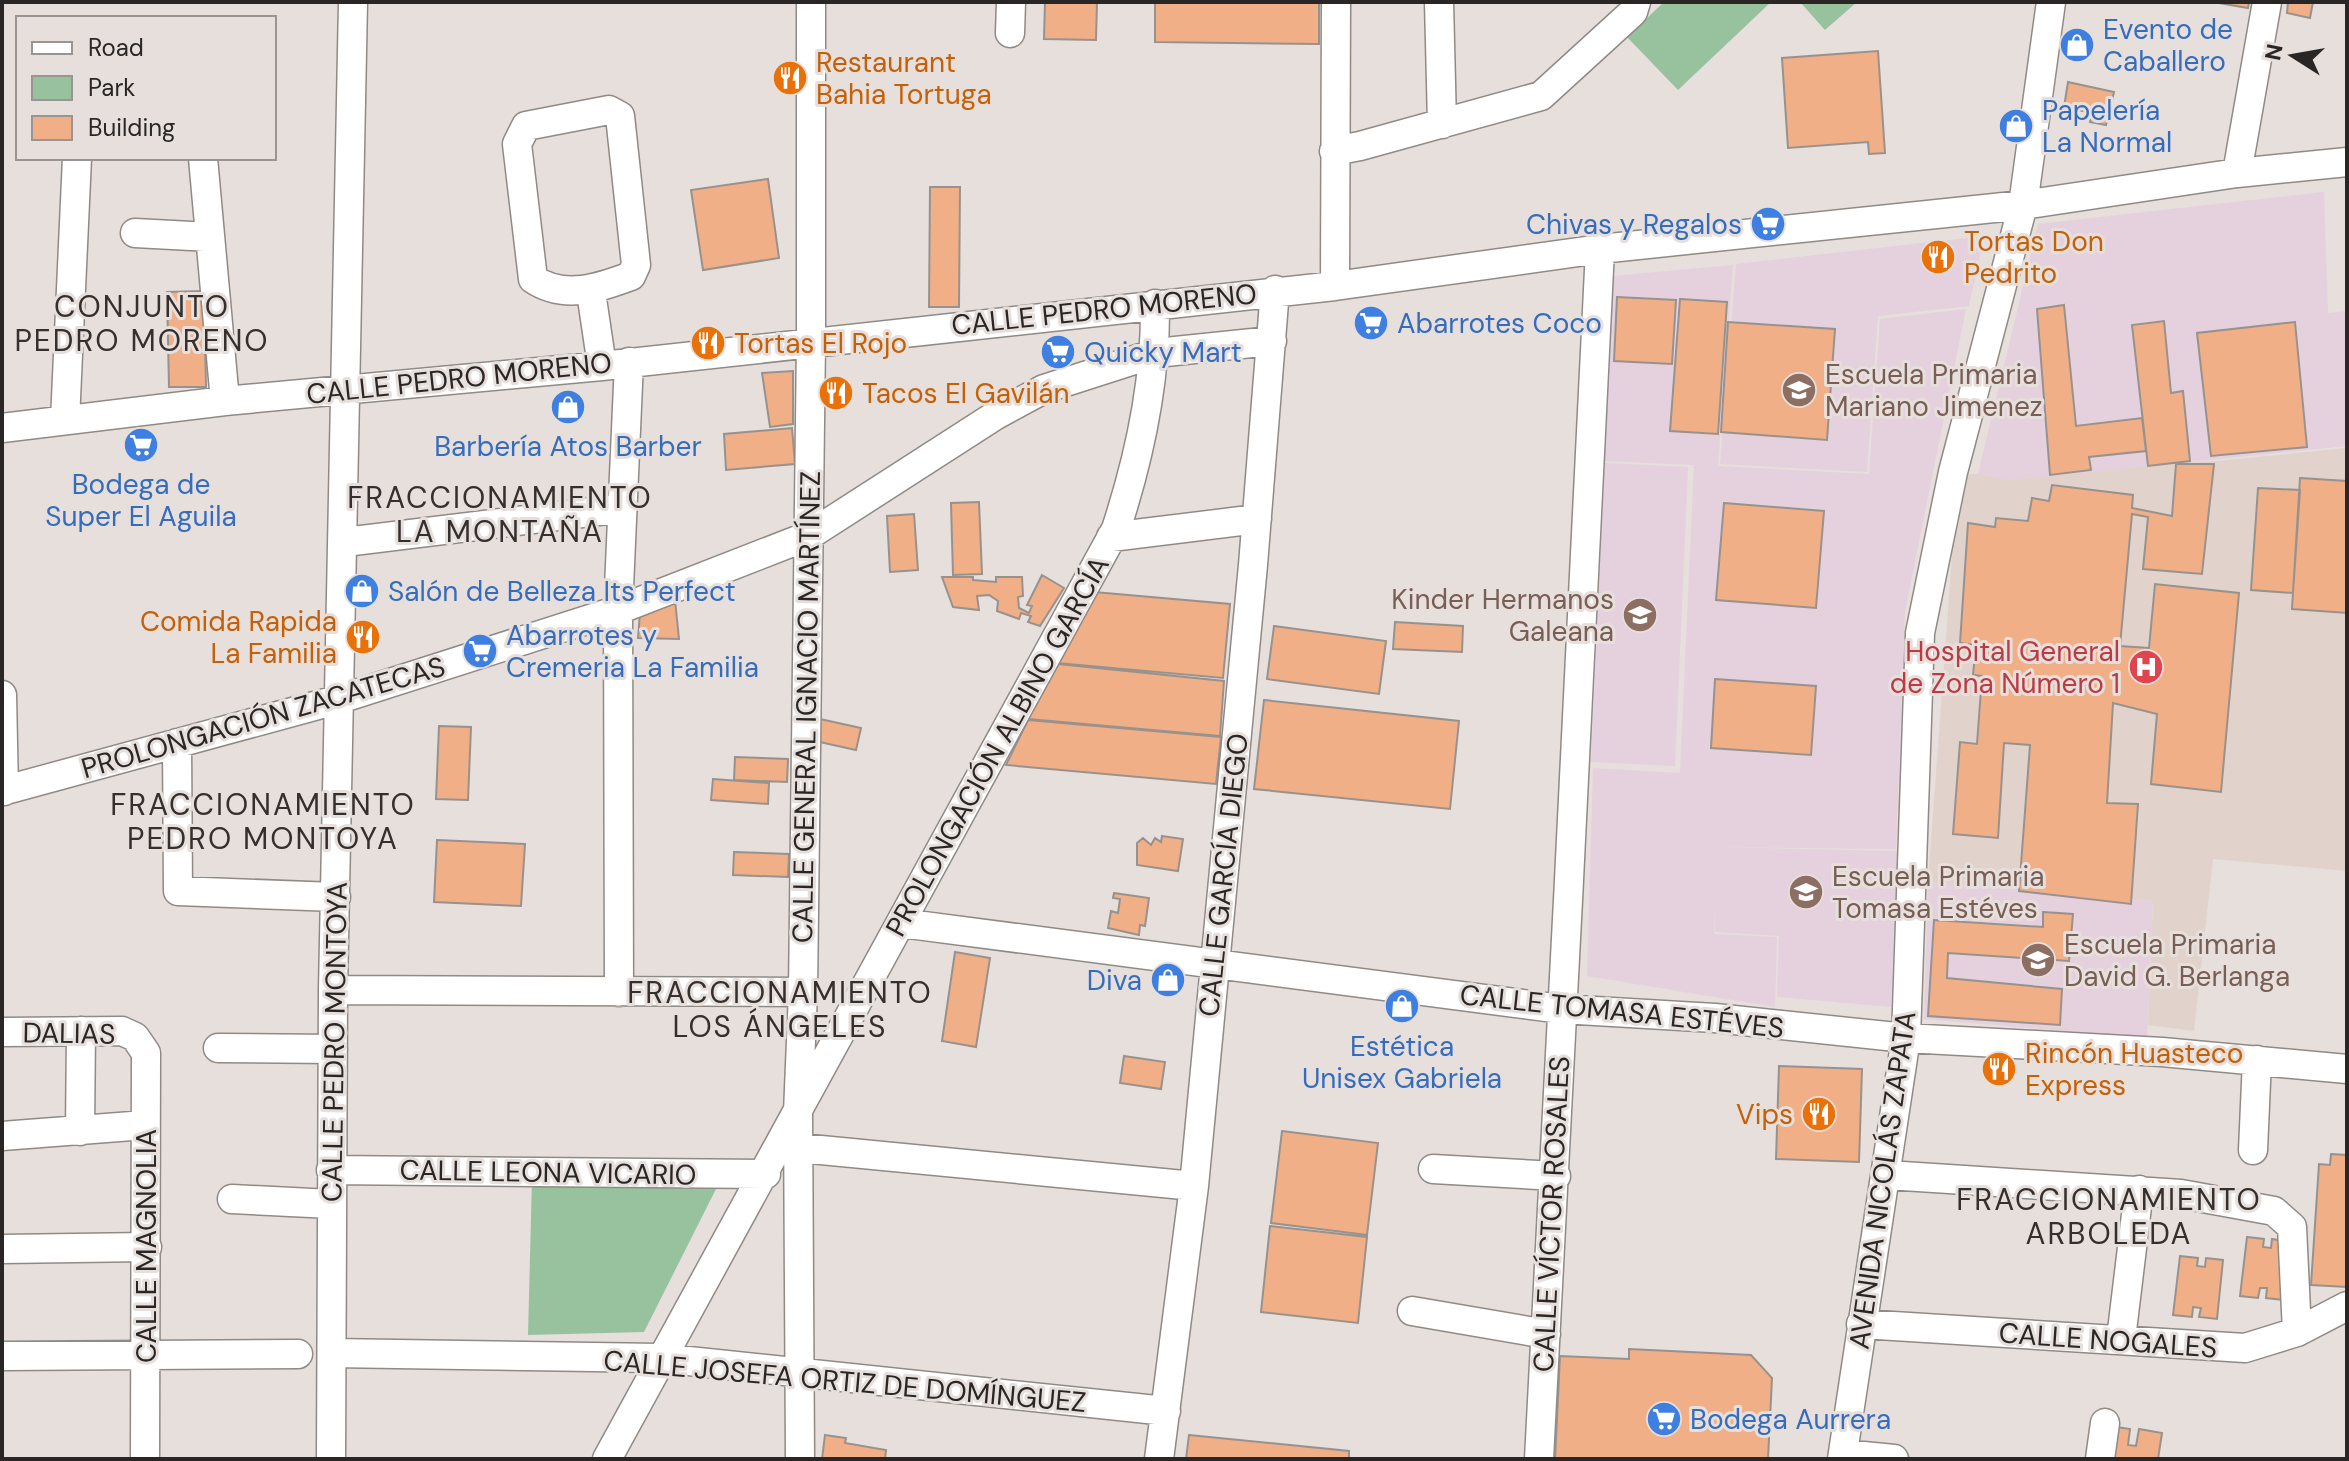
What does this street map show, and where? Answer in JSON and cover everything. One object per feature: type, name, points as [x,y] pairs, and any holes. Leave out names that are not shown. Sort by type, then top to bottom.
[{"type":"street","name":"CALLE PEDRO MONTOYA","points":[[331,1459],[333,990],[345,542],[353,2]]},
{"type":"street","name":"CALLE GENERAL IGNACIO MARTÍNEZ","points":[[800,1459],[798,1113],[803,992],[811,340],[811,2]]},
{"type":"street","points":[[1010,33],[1011,2]]},
{"type":"street","points":[[1335,286],[1336,2]]},
{"type":"street","points":[[1439,2],[1442,124]]},
{"type":"street","points":[[1334,151],[1541,96],[1633,12],[1636,2]]},
{"type":"street","name":"AVENIDA NICOLÁS ZAPATA","points":[[1842,1456],[1906,1038],[1920,633],[1953,472],[2023,205],[2051,2]]},
{"type":"street","points":[[2237,173],[2267,2]]},
{"type":"street","points":[[609,110],[620,116],[636,265],[631,276],[591,292],[545,287],[533,279],[517,144],[526,126],[609,110]]},
{"type":"street","points":[[65,420],[77,160]]},
{"type":"street","points":[[203,160],[225,401]]},
{"type":"street","name":"CALLE PEDRO MORENO","points":[[2,428],[225,401],[616,364],[811,340],[1335,286],[1600,249],[2023,205],[2237,173],[2347,162]]},
{"type":"street","points":[[135,233],[210,237]]},
{"type":"street","name":"CALLE VÍCTOR ROSALES","points":[[1539,1459],[1556,1176],[1561,1009],[1600,249]]},
{"type":"street","name":"CALLE GARCÍA DIEGO","points":[[1159,1459],[1194,1186],[1257,519],[1275,290]]},
{"type":"street","points":[[591,292],[616,364],[623,508],[618,610],[619,992]]},
{"type":"street","name":"PROLONGACIÓN ALBINO GARCÍA","points":[[607,1459],[660,1358],[766,1174],[1111,537],[1135,470],[1156,353],[1155,304]]},
{"type":"street","name":"PROLONGACIÓN ZACATECAS","points":[[3,791],[340,699],[618,610],[808,536],[1032,396],[1156,353],[1272,341]]},
{"type":"street","points":[[345,542],[623,508]]},
{"type":"street","points":[[1111,537],[1257,519]]},
{"type":"street","points":[[2,695],[3,791]]},
{"type":"street","points":[[177,743],[178,891],[336,897]]},
{"type":"street","name":"CALLE TOMASA ESTÉVES","points":[[901,923],[1561,1009],[1715,1018],[1906,1038],[2257,1060],[2347,1069]]},
{"type":"street","points":[[333,990],[803,992]]},
{"type":"street","points":[[80,1131],[81,1031]]},
{"type":"street","name":"DALIAS","points":[[2,1032],[122,1031],[135,1037]]},
{"type":"street","name":"CALLE MAGNOLIA","points":[[135,1037],[146,1053],[145,1459]]},
{"type":"street","points":[[218,1048],[333,1049]]},
{"type":"street","points":[[2253,1150],[2257,1060]]},
{"type":"street","points":[[2,1136],[145,1125]]},
{"type":"street","points":[[800,1148],[1194,1186]]},
{"type":"street","points":[[1433,1169],[1556,1176]]},
{"type":"street","name":"CALLE LEONA VICARIO","points":[[331,1170],[766,1174]]},
{"type":"street","points":[[1885,1183],[2210,1201],[2274,1211],[2292,1227],[2297,1332]]},
{"type":"street","points":[[232,1199],[331,1204]]},
{"type":"street","points":[[2121,1339],[2138,1199]]},
{"type":"street","points":[[2,1249],[147,1247]]},
{"type":"street","name":"CALLE NOGALES","points":[[1861,1324],[2121,1339],[2206,1348],[2245,1348],[2297,1332],[2347,1306]]},
{"type":"street","points":[[1412,1311],[1546,1334]]},
{"type":"street","name":"CALLE JOSEFA ORTIZ DE DOMÍNGUEZ","points":[[332,1353],[660,1358],[1166,1411]]},
{"type":"street","points":[[2,1356],[298,1354]]},
{"type":"street","points":[[2100,1459],[2105,1423]]},
{"type":"street","points":[[1842,1456],[1894,1459]]},
{"type":"shaded area","points":[[2324,192],[2328,313],[2347,311],[2347,446],[2011,480],[1978,474],[2038,224]]},
{"type":"shaded area","name":"Escuela Primaria Mariano Jimenez","points":[[1984,236],[1969,306],[1878,316],[1867,472],[1720,464],[1736,264]]},
{"type":"shaded area","points":[[1733,265],[1718,466],[1869,474],[1880,319],[1966,309],[1905,611],[1896,849],[1715,847],[1897,851],[1891,1007],[1777,997],[1779,936],[1715,932],[1715,910],[1714,934],[1777,937],[1775,1007],[1587,976],[1593,768],[1680,773],[1694,465],[1605,461],[1612,276]]},
{"type":"shaded area","name":"Hospital General de Zona Número 1","points":[[2347,448],[2347,871],[2213,859],[2194,1031],[2148,1025],[2153,901],[1928,882],[1958,475],[2217,461]]},
{"type":"shaded area","name":"Kinder Hermanos Galeana","points":[[1605,463],[1688,467],[1675,766],[1591,762]]},
{"type":"shaded area","name":"Escuela Primaria David G. Berlanga","points":[[1928,882],[2153,901],[2147,1038],[1924,1019]]},
{"type":"green space","points":[[1664,2],[1771,2],[1678,90],[1627,37]]},
{"type":"green space","points":[[1800,2],[1857,2],[1825,30]]},
{"type":"green space","points":[[532,1179],[720,1181],[644,1332],[528,1335]]},
{"type":"building","points":[[1045,2],[1097,2],[1096,40],[1044,39]]},
{"type":"building","points":[[1155,2],[1319,2],[1319,44],[1155,42]]},
{"type":"building","points":[[2213,2],[2249,2],[2248,8]]},
{"type":"building","points":[[2288,2],[2313,2],[2310,18],[2287,13]]},
{"type":"building","points":[[1878,51],[1885,153],[1869,154],[1868,142],[1788,148],[1782,58]]},
{"type":"building","points":[[2068,82],[2114,92],[2106,125],[2090,122],[2092,113],[2064,107]]},
{"type":"building","points":[[768,179],[779,258],[703,270],[691,190]]},
{"type":"building","points":[[930,187],[960,187],[959,307],[929,307]]},
{"type":"building","points":[[204,291],[206,387],[169,387],[167,292]]},
{"type":"building","points":[[1617,297],[1676,300],[1672,364],[1614,361]]},
{"type":"building","points":[[1680,299],[1727,302],[1718,434],[1670,431]]},
{"type":"building","points":[[2064,305],[2076,426],[2142,418],[2146,451],[2089,457],[2091,470],[2050,475],[2037,309]]},
{"type":"building","points":[[2164,321],[2171,393],[2183,391],[2190,461],[2148,466],[2132,325]]},
{"type":"building","points":[[1728,322],[1835,329],[1827,440],[1721,432]]},
{"type":"building","points":[[2295,322],[2307,447],[2211,456],[2197,333]]},
{"type":"building","points":[[793,371],[793,424],[770,427],[762,373]]},
{"type":"building","points":[[792,428],[795,464],[726,470],[724,434]]},
{"type":"building","points":[[2176,464],[2214,464],[2202,574],[2143,569],[2148,517],[2132,514],[2120,646],[2149,648],[2155,584],[2239,593],[2221,792],[2151,784],[2157,714],[2113,703],[2107,803],[2138,804],[2131,904],[2019,891],[2030,745],[2004,743],[1998,838],[1953,834],[1960,742],[1977,744],[1982,676],[1973,675],[1976,645],[1960,643],[1968,523],[1995,527],[1996,518],[2028,521],[2032,498],[2049,501],[2052,485],[2133,495],[2132,508],[2172,516]]},
{"type":"building","points":[[2300,478],[2347,481],[2347,613],[2292,609]]},
{"type":"building","points":[[2258,488],[2300,490],[2293,593],[2251,590]]},
{"type":"building","points":[[979,502],[982,574],[953,575],[951,503]]},
{"type":"building","points":[[1724,503],[1824,511],[1816,608],[1716,600]]},
{"type":"building","points":[[914,514],[918,570],[890,572],[887,516]]},
{"type":"building","points":[[1042,575],[1064,588],[1040,626],[1028,622],[1031,616],[1021,613],[1019,619],[997,611],[998,601],[989,595],[977,596],[979,610],[953,607],[942,577],[973,577],[973,580],[996,582],[996,577],[1022,577],[1023,596],[1018,597],[1019,608],[1029,613],[1032,606],[1027,605]]},
{"type":"building","points":[[1094,592],[1230,604],[1223,678],[1057,663]]},
{"type":"building","points":[[675,600],[679,639],[638,638],[640,613]]},
{"type":"building","points":[[1395,622],[1463,626],[1462,652],[1393,649]]},
{"type":"building","points":[[1274,626],[1386,641],[1379,694],[1267,679]]},
{"type":"building","points":[[1058,664],[1224,681],[1220,736],[1028,719]]},
{"type":"building","points":[[1715,679],[1816,686],[1811,755],[1711,748]]},
{"type":"building","points":[[1264,700],[1459,721],[1450,809],[1254,789]]},
{"type":"building","points":[[820,719],[861,728],[856,750],[815,741]]},
{"type":"building","points":[[1028,720],[1221,737],[1216,784],[1006,765]]},
{"type":"building","points":[[439,726],[471,727],[468,800],[436,799]]},
{"type":"building","points":[[735,757],[788,759],[787,782],[734,780]]},
{"type":"building","points":[[713,779],[769,783],[768,804],[711,800]]},
{"type":"building","points":[[1162,836],[1183,839],[1178,871],[1137,865],[1137,843],[1143,838],[1151,845],[1155,838],[1161,842]]},
{"type":"building","points":[[437,840],[525,844],[521,906],[434,902]]},
{"type":"building","points":[[734,852],[789,854],[788,877],[733,875]]},
{"type":"building","points":[[1114,893],[1149,898],[1145,926],[1140,925],[1139,935],[1108,928],[1111,911],[1118,913],[1120,899],[1113,898]]},
{"type":"building","points":[[2043,912],[2073,914],[2069,961],[1948,953],[1947,978],[2062,989],[2060,1025],[1928,1016],[1934,920],[2043,927]]},
{"type":"building","points":[[955,952],[990,958],[976,1047],[942,1041]]},
{"type":"building","points":[[1124,1056],[1165,1062],[1161,1089],[1120,1083]]},
{"type":"building","name":"Vips","points":[[1779,1066],[1862,1069],[1859,1162],[1776,1159]]},
{"type":"building","points":[[1282,1131],[1378,1143],[1367,1235],[1271,1223]]},
{"type":"building","points":[[2331,1154],[2347,1155],[2347,1287],[2311,1285],[2319,1164],[2330,1165]]},
{"type":"building","points":[[1270,1226],[1367,1237],[1358,1323],[1261,1312]]},
{"type":"building","points":[[2247,1237],[2264,1239],[2263,1247],[2271,1248],[2272,1239],[2290,1242],[2283,1300],[2266,1298],[2267,1288],[2260,1288],[2258,1298],[2240,1296]]},
{"type":"building","points":[[2180,1256],[2198,1258],[2197,1266],[2205,1267],[2206,1258],[2223,1260],[2217,1319],[2199,1317],[2201,1308],[2193,1307],[2192,1317],[2173,1315]]},
{"type":"building","name":"Bodega Aurrera","points":[[1629,1349],[1751,1355],[1772,1378],[1768,1459],[1555,1459],[1560,1356],[1629,1359]]},
{"type":"building","points":[[2117,1427],[2130,1429],[2128,1445],[2136,1446],[2139,1429],[2162,1433],[2158,1459],[2112,1459]]},
{"type":"building","points":[[825,1435],[846,1438],[845,1443],[886,1450],[885,1459],[822,1459]]},
{"type":"building","points":[[1189,1435],[1349,1451],[1349,1459],[1186,1459]]},
{"type":"place","name":"Evento de Caballero","points":[[2077,45]]},
{"type":"place","name":"Restaurant Bahia Tortuga","points":[[790,78]]},
{"type":"place","name":"Papelería La Normal","points":[[2016,126]]},
{"type":"place","name":"Chivas y Regalos","points":[[1768,224]]},
{"type":"place","name":"Tortas Don Pedrito","points":[[1938,257]]},
{"type":"place","name":"Abarrotes Coco","points":[[1371,323]]},
{"type":"place","name":"Tortas El Rojo","points":[[708,343]]},
{"type":"place","name":"Quicky Mart","points":[[1058,352]]},
{"type":"place","name":"Escuela Primaria Mariano Jimenez","points":[[1799,390]]},
{"type":"place","name":"Tacos El Gavilán","points":[[836,393]]},
{"type":"place","name":"Barbería Atos Barber","points":[[568,407]]},
{"type":"place","name":"Bodega de Super El Aguila","points":[[141,445]]},
{"type":"place","name":"Salón de Belleza Its Perfect","points":[[362,591]]},
{"type":"place","name":"Kinder Hermanos Galeana","points":[[1640,615]]},
{"type":"place","name":"Comida Rapida La Familia","points":[[363,637]]},
{"type":"place","name":"Abarrotes y Cremeria La Familia","points":[[480,651]]},
{"type":"place","name":"Hospital General de Zona Número 1","points":[[2146,667]]},
{"type":"place","name":"Escuela Primaria Tomasa Estéves","points":[[1806,892]]},
{"type":"place","name":"Escuela Primaria David G. Berlanga","points":[[2038,960]]},
{"type":"place","name":"Diva","points":[[1168,980]]},
{"type":"place","name":"Estética Unisex Gabriela","points":[[1402,1006]]},
{"type":"place","name":"Rincón Huasteco Express","points":[[1999,1069]]},
{"type":"place","name":"Vips","points":[[1819,1114]]},
{"type":"place","name":"Bodega Aurrera","points":[[1664,1419]]},
{"type":"district","name":"CONJUNTO PEDRO MORENO","points":[[142,324]]},
{"type":"district","name":"FRACCIONAMIENTO LA MONTAÑA","points":[[500,515]]},
{"type":"district","name":"FRACCIONAMIENTO PEDRO MONTOYA","points":[[263,822]]},
{"type":"district","name":"FRACCIONAMIENTO LOS ÁNGELES","points":[[780,1010]]},
{"type":"district","name":"FRACCIONAMIENTO ARBOLEDA","points":[[2109,1217]]}]
